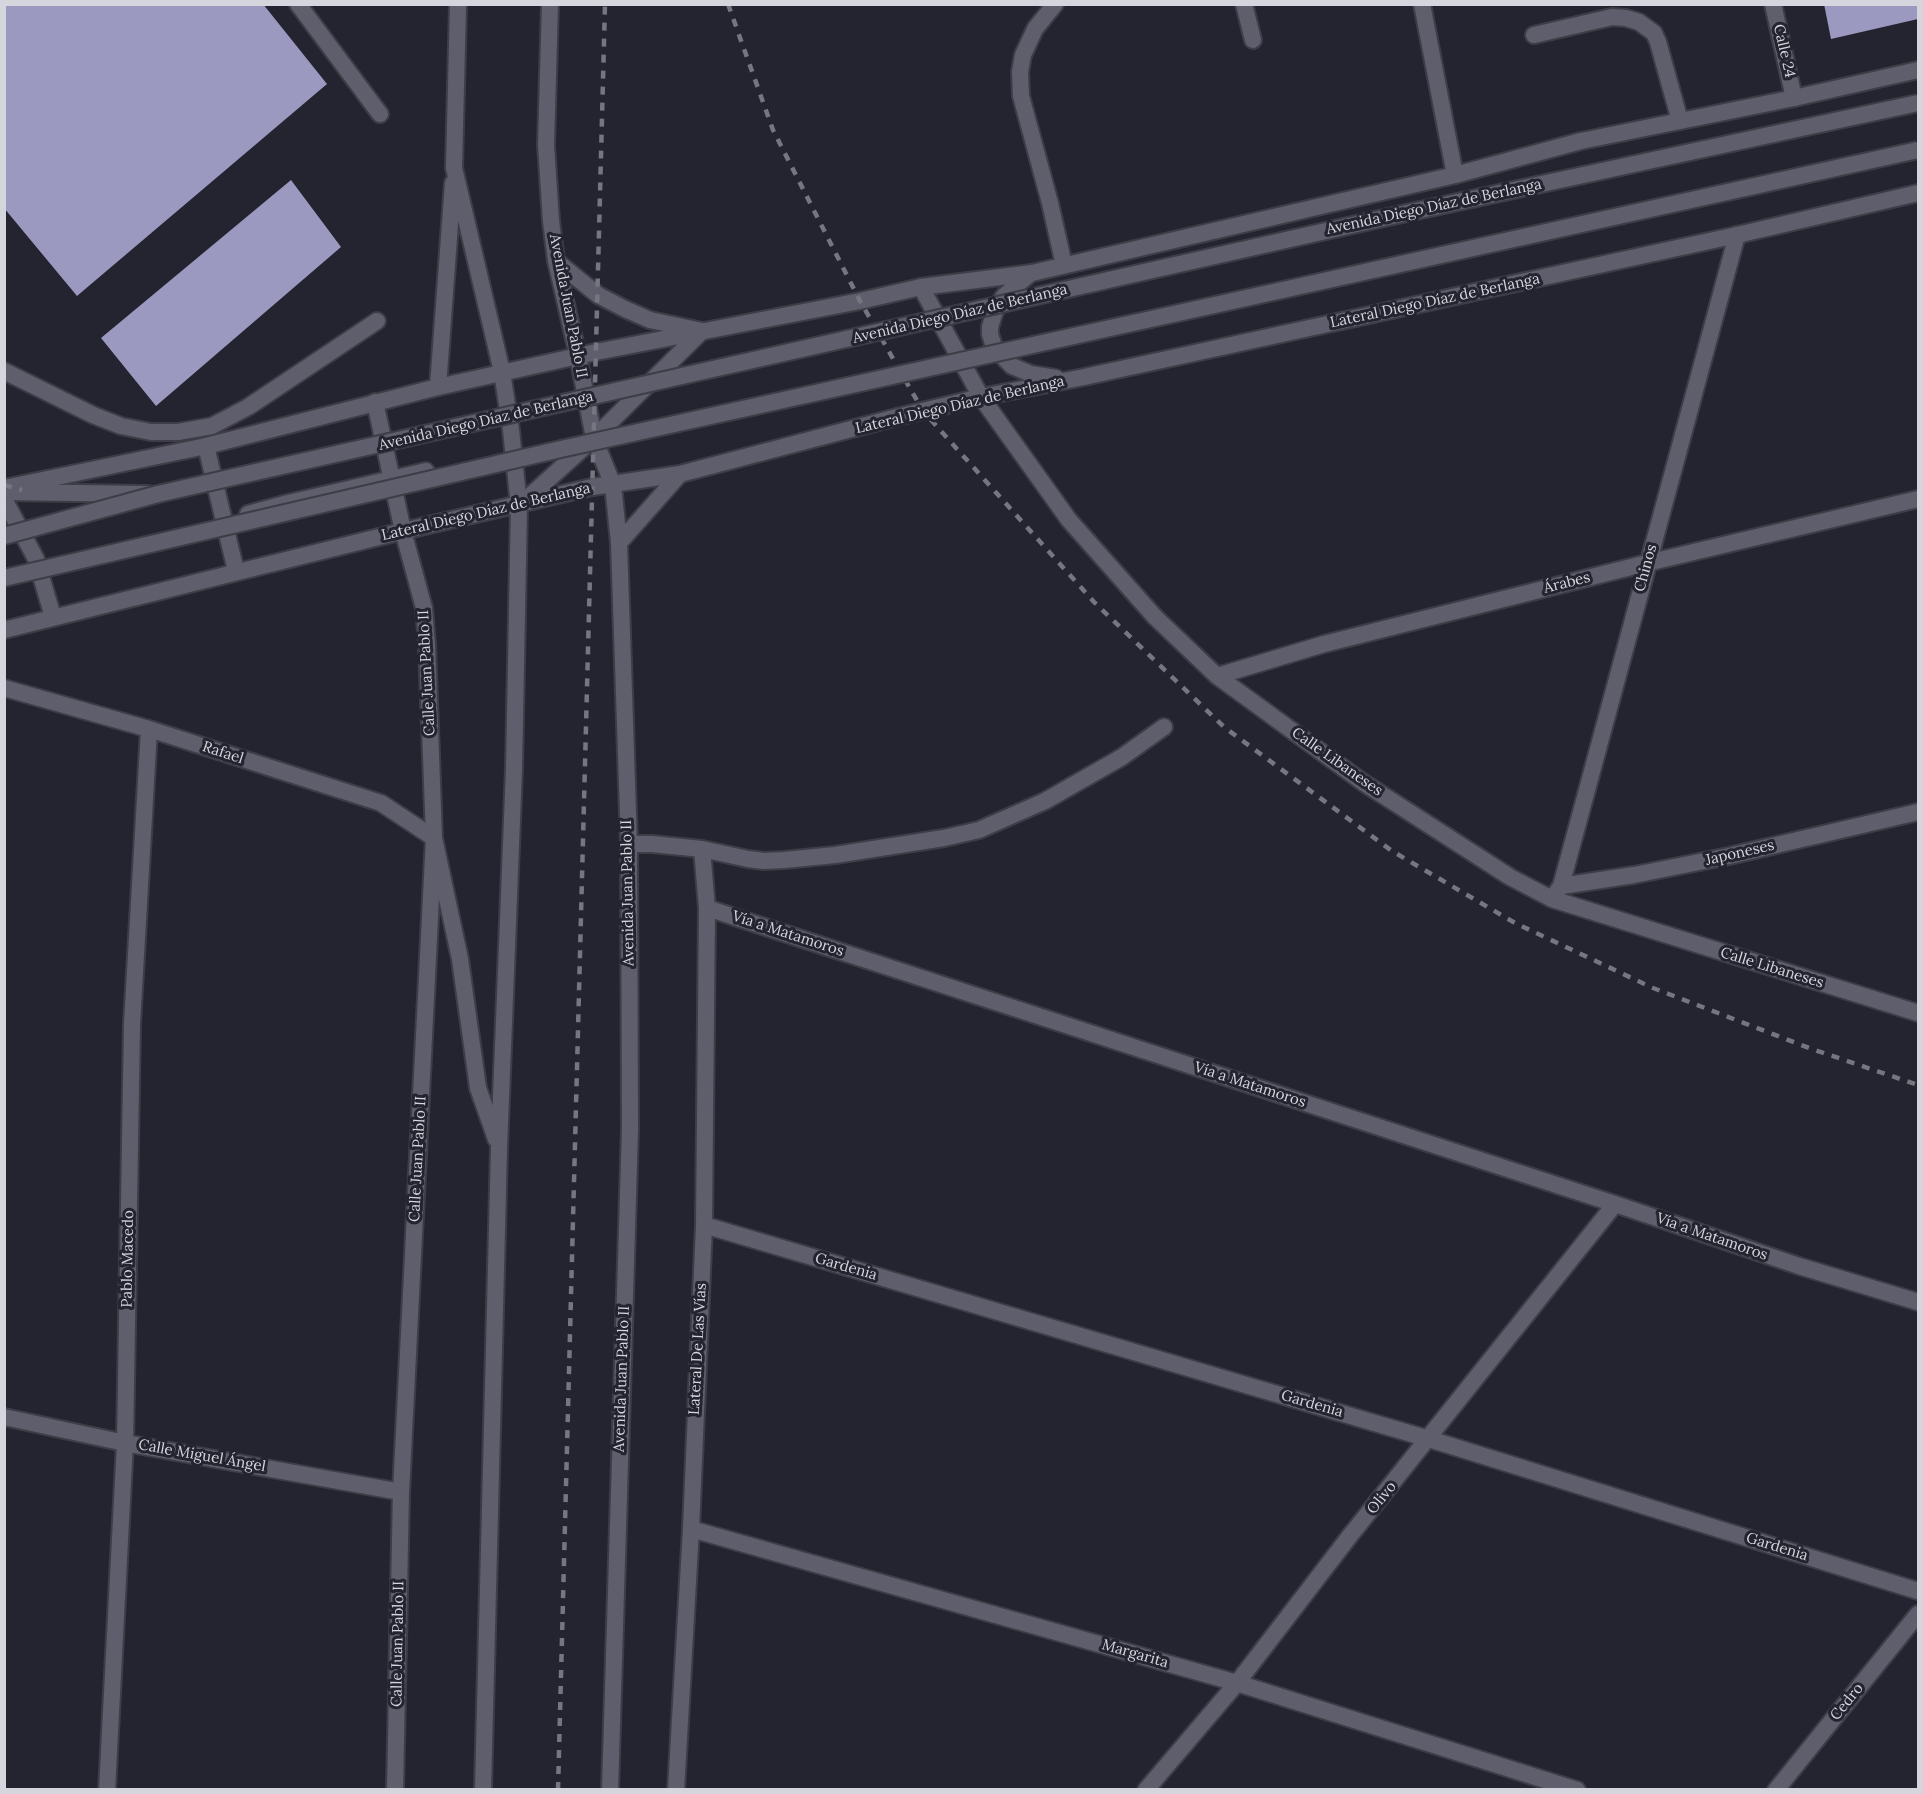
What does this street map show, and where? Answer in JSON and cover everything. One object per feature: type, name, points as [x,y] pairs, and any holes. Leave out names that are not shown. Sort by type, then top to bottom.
[{"type":"street","points":[[298,4],[380,114]]},
{"type":"street","points":[[438,387],[454,168],[458,4]]},
{"type":"street","name":"Avenida Juan Pablo II","points":[[550,4],[546,145],[556,261],[594,438],[613,485],[619,543],[629,844],[630,1129],[610,1790]]},
{"type":"street","points":[[1055,4],[1035,29],[1023,55],[1020,72],[1021,96],[1042,170],[1064,265]]},
{"type":"street","points":[[1244,4],[1253,40]]},
{"type":"street","points":[[1422,4],[1455,175]]},
{"type":"street","name":"Calle 24","points":[[1773,4],[1794,98]]},
{"type":"street","points":[[1534,35],[1612,17],[1639,22],[1654,33],[1658,42],[1680,121]]},
{"type":"street","points":[[4,488],[206,446],[375,402],[578,356],[921,287],[1032,273],[1455,175],[1581,141],[1794,98],[1918,70]]},
{"type":"street","name":"Avenida Diego Díaz de Berlanga","points":[[4,536],[158,494],[1376,219],[1918,103]]},
{"type":"street","points":[[4,579],[561,449],[1918,150]]},
{"type":"street","points":[[454,168],[502,372],[519,506],[514,769],[499,1148],[483,1790]]},
{"type":"street","name":"Lateral Diego Díaz de Berlanga","points":[[4,630],[403,531],[592,488],[680,474],[981,397],[1084,377],[1737,235],[1918,193]]},
{"type":"street","name":"Chinos","points":[[1556,893],[1737,235]]},
{"type":"street","points":[[556,261],[598,295],[625,309],[650,320],[702,331]]},
{"type":"street","points":[[1032,273],[1004,296],[995,311],[990,327],[994,347],[1012,366],[1032,374],[1058,379],[1084,377]]},
{"type":"street","name":"Calle Libaneses","points":[[921,287],[981,397],[1069,520],[1155,617],[1217,676],[1364,783],[1510,877],[1918,1013]]},
{"type":"street","points":[[4,371],[93,415],[121,426],[151,432],[178,432],[212,426],[248,407],[377,321]]},
{"type":"street","points":[[519,506],[594,438],[702,331]]},
{"type":"street","name":"Calle Juan Pablo II","points":[[375,402],[403,531],[424,608],[428,645],[434,838],[401,1492],[395,1790]]},
{"type":"street","points":[[206,446],[236,571]]},
{"type":"street","points":[[101,550],[426,471]]},
{"type":"street","points":[[619,543],[680,474]]},
{"type":"street","points":[[4,492],[158,494]]},
{"type":"street","points":[[4,499],[36,559],[53,617]]},
{"type":"street","name":"Árabes","points":[[1217,676],[1324,644],[1647,563],[1918,499]]},
{"type":"street","name":"Rafael","points":[[4,688],[149,729],[381,803],[434,838]]},
{"type":"street","points":[[629,844],[702,849],[764,861],[846,854],[944,838],[979,830],[1046,801],[1122,757],[1164,727]]},
{"type":"street","name":"Pablo Macedo","points":[[107,1790],[125,1443],[132,1024],[149,729]]},
{"type":"street","name":"Japoneses","points":[[1556,893],[1918,812]]},
{"type":"street","points":[[434,838],[460,959],[478,1088],[499,1148]]},
{"type":"street","points":[[702,849],[707,908]]},
{"type":"street","name":"Vía a Matamoros","points":[[707,908],[1799,1266],[1918,1302]]},
{"type":"street","name":"Lateral De Las Vías","points":[[676,1790],[691,1529],[704,1225],[707,908]]},
{"type":"street","name":"Olivo","points":[[1146,1790],[1236,1683],[1615,1204]]},
{"type":"street","name":"Gardenia","points":[[704,1225],[1429,1439],[1918,1591]]},
{"type":"street","name":"Calle Miguel Ángel","points":[[4,1417],[125,1443],[401,1492]]},
{"type":"street","name":"Margarita","points":[[691,1529],[1236,1683],[1577,1790]]},
{"type":"street","name":"Cedro","points":[[1776,1790],[1918,1614]]},
{"type":"building","points":[[4,4],[263,4],[327,84],[77,296],[4,208]]},
{"type":"building","points":[[1824,4],[1918,4],[1918,19],[1831,39]]},
{"type":"building","points":[[291,180],[341,247],[156,406],[101,338]]},
{"type":"railway","points":[[558,1790],[605,4]]},
{"type":"railway","points":[[728,4],[773,130],[860,301],[923,411],[1094,602],[1224,727],[1392,851],[1515,923],[1653,988],[1809,1048],[1918,1085]]},
{"type":"railway","points":[[4,485],[22,490]]}]
